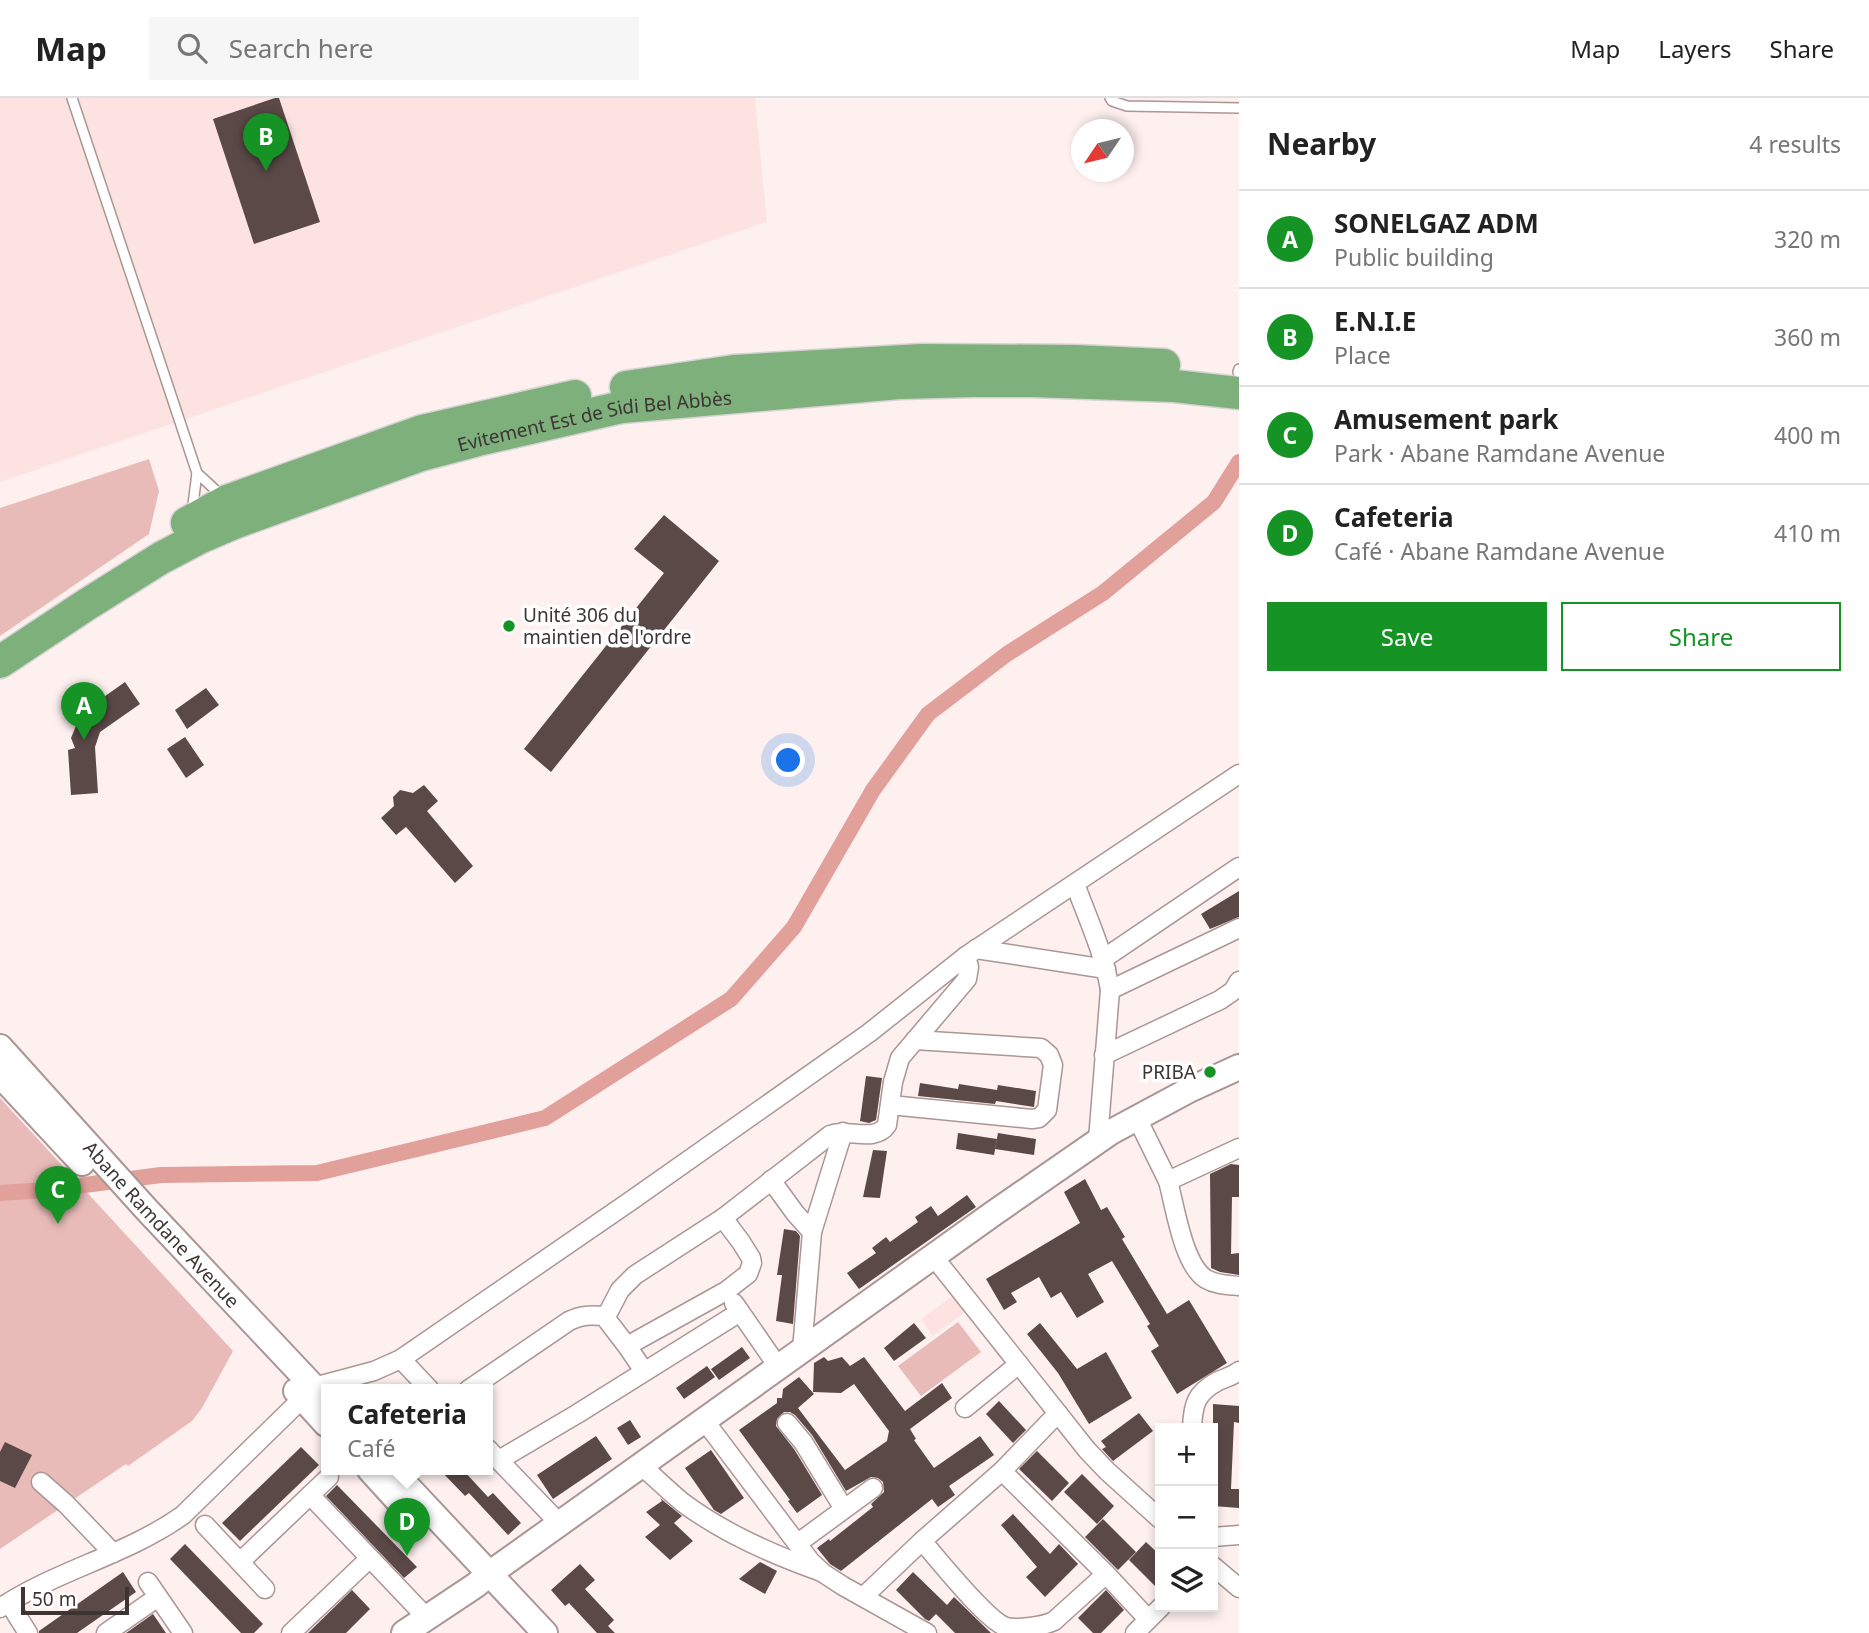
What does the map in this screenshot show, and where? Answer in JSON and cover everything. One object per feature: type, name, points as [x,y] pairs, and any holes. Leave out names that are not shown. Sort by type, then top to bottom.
[{"type":"highway","name":"Evitement Est de Sidi Bel Abbès","points":[[0,635],[68,591],[232,511],[422,431],[597,391],[734,371],[922,360],[1075,360],[1239,371]]},
{"type":"highway","name":"Evitement Est de Sidi Bel Abbès","points":[[232,511],[421,455],[622,407],[898,383],[972,381],[1174,386],[1239,393]]},
{"type":"highway","name":"Evitement Est de Sidi Bel Abbès","points":[[0,662],[162,558],[194,530]]},
{"type":"main road","name":"Abane Ramdane Avenue","points":[[0,1047],[54,1105],[75,1144]]},
{"type":"main road","points":[[404,1633],[1098,1140],[1191,1089],[1239,1068]]},
{"type":"main road","name":"Abane Ramdane Avenue","points":[[0,1075],[75,1144],[314,1395]]},
{"type":"main road","points":[[375,1475],[483,1579],[545,1633]]},
{"type":"main road","points":[[396,1475],[483,1579],[522,1633]]},
{"type":"street","points":[[342,1384],[401,1359],[869,1032],[971,953],[1239,774]]},
{"type":"street","points":[[971,953],[1104,964],[1239,867]]},
{"type":"street","points":[[1075,884],[1104,964],[1110,990],[1098,1140]]},
{"type":"street","points":[[1110,990],[1239,928]]},
{"type":"street","points":[[477,1384],[569,1321],[580,1316],[604,1316],[620,1290],[635,1275],[723,1218],[830,1135],[843,1132],[879,1133],[887,1125],[893,1082],[900,1058],[967,979],[971,953]]},
{"type":"street","points":[[1104,1055],[1220,1000],[1233,992],[1239,981]]},
{"type":"street","points":[[890,1105],[1032,1119],[1043,1116],[1047,1110],[1052,1065],[1049,1055],[1041,1048],[915,1040]]},
{"type":"street","points":[[1137,1118],[1168,1181],[1185,1246],[1195,1267],[1208,1280],[1239,1286]]},
{"type":"street","points":[[802,1350],[813,1232],[843,1132]]},
{"type":"street","points":[[1168,1181],[1235,1152]]},
{"type":"street","points":[[771,1180],[813,1232]]},
{"type":"street","points":[[627,1346],[726,1291],[748,1274],[752,1263],[748,1253],[723,1218]]},
{"type":"street","points":[[933,1256],[1087,1450],[1155,1514]]},
{"type":"street","points":[[726,1291],[779,1368]]},
{"type":"street","points":[[559,1523],[493,1455],[644,1371],[740,1312]]},
{"type":"street","points":[[604,1316],[644,1371]]},
{"type":"street","points":[[401,1359],[424,1384]]},
{"type":"street","points":[[965,1408],[1019,1364]]},
{"type":"street","points":[[1192,1423],[1199,1395],[1239,1371]]},
{"type":"street","points":[[28,1633],[4,1606],[70,1570],[162,1530],[183,1515],[314,1395]]},
{"type":"street","points":[[864,1597],[922,1541],[1002,1471],[1058,1413]]},
{"type":"street","points":[[704,1420],[822,1573]]},
{"type":"street","points":[[786,1423],[803,1443],[844,1509]]},
{"type":"street","points":[[641,1465],[680,1500],[740,1538],[822,1573],[927,1633]]},
{"type":"street","points":[[1002,1471],[1148,1619]]},
{"type":"street","points":[[240,1562],[329,1477]]},
{"type":"street","points":[[41,1482],[113,1553]]},
{"type":"street","points":[[798,1543],[873,1488]]},
{"type":"street","points":[[310,1495],[427,1618]]},
{"type":"street","points":[[205,1525],[265,1589]]},
{"type":"street","points":[[1218,1535],[1239,1535]]},
{"type":"street","points":[[922,1541],[987,1613],[1011,1631],[1047,1625],[1054,1621],[1106,1574]]},
{"type":"street","points":[[291,1633],[370,1558]]},
{"type":"street","points":[[1218,1570],[1239,1588]]},
{"type":"street","points":[[106,1633],[153,1590],[183,1633]]},
{"type":"street","points":[[1135,1633],[1156,1612]]},
{"type":"lane","points":[[72,98],[197,473],[232,511]]},
{"type":"lane","points":[[1110,98],[1112,101],[1239,108]]},
{"type":"lane","points":[[194,530],[193,493],[197,473]]},
{"type":"shaded area","points":[[0,98],[755,98],[767,222],[0,482]]},
{"type":"shaded area","points":[[149,459],[159,491],[149,534],[0,636],[0,508]]},
{"type":"shaded area","points":[[0,1098],[233,1351],[192,1421],[0,1549]]},
{"type":"shaded area","points":[[953,1296],[965,1312],[933,1336],[921,1319]]},
{"type":"shaded area","points":[[958,1322],[981,1352],[921,1396],[898,1366]]},
{"type":"building","points":[[279,98],[320,222],[254,244],[213,119]]},
{"type":"building","points":[[664,515],[719,561],[551,772],[524,749],[664,573],[634,549]]},
{"type":"building","points":[[125,682],[140,704],[100,732],[95,747],[98,793],[71,795],[68,750],[75,748],[71,738],[76,726],[90,720],[84,711]]},
{"type":"building","points":[[206,688],[219,705],[187,729],[175,710]]},
{"type":"building","points":[[185,737],[204,765],[186,778],[167,749]]},
{"type":"building","points":[[424,785],[438,801],[427,811],[473,866],[455,883],[406,827],[396,835],[381,818],[394,806],[393,797],[400,790],[413,793]]},
{"type":"building","points":[[1239,891],[1239,917],[1210,929],[1201,914]]},
{"type":"building","points":[[866,1076],[882,1078],[876,1120],[869,1123],[860,1121]]},
{"type":"building","points":[[920,1083],[958,1089],[959,1084],[997,1090],[998,1085],[1036,1091],[1034,1107],[996,1101],[995,1104],[918,1096]]},
{"type":"building","points":[[958,1133],[997,1139],[994,1155],[956,1149]]},
{"type":"building","points":[[998,1133],[1036,1139],[1034,1155],[995,1149]]},
{"type":"building","points":[[873,1150],[887,1151],[880,1198],[863,1197]]},
{"type":"building","points":[[1231,1164],[1239,1165],[1239,1197],[1232,1197],[1231,1254],[1239,1253],[1239,1275],[1211,1268],[1210,1174]]},
{"type":"building","points":[[1085,1179],[1101,1210],[1107,1207],[1125,1237],[1122,1239],[1167,1314],[1189,1300],[1227,1363],[1177,1394],[1151,1351],[1159,1346],[1147,1326],[1150,1324],[1112,1261],[1088,1274],[1104,1302],[1077,1318],[1061,1292],[1051,1298],[1039,1277],[1011,1293],[1017,1302],[1004,1310],[986,1279],[1080,1223],[1064,1192]]},
{"type":"building","points":[[967,1195],[976,1207],[859,1289],[847,1273],[876,1253],[872,1248],[886,1237],[890,1242],[918,1222],[915,1217],[931,1206],[938,1216]]},
{"type":"building","points":[[784,1229],[796,1231],[800,1236],[793,1324],[776,1321],[782,1275],[777,1275]]},
{"type":"building","points":[[914,1323],[926,1338],[894,1361],[884,1348]]},
{"type":"building","points":[[1040,1323],[1077,1369],[1106,1352],[1132,1398],[1089,1424],[1058,1373],[1027,1334]]},
{"type":"building","points":[[742,1347],[750,1358],[719,1380],[711,1369]]},
{"type":"building","points":[[824,1357],[828,1361],[842,1357],[850,1366],[864,1357],[905,1411],[942,1383],[952,1398],[910,1429],[916,1439],[914,1440],[934,1468],[980,1436],[994,1455],[949,1486],[955,1495],[938,1507],[932,1499],[841,1571],[830,1564],[817,1548],[873,1507],[871,1504],[884,1492],[883,1482],[871,1477],[846,1491],[812,1435],[795,1415],[784,1412],[777,1419],[776,1426],[794,1449],[822,1495],[797,1513],[739,1430],[777,1403],[777,1398],[782,1398],[783,1389],[799,1377],[814,1394],[798,1408],[845,1470],[887,1441],[889,1431],[854,1384],[841,1393],[813,1392],[814,1363]]},
{"type":"building","points":[[707,1366],[715,1377],[684,1399],[676,1388]]},
{"type":"building","points":[[999,1401],[1026,1430],[1013,1443],[986,1414]]},
{"type":"building","points":[[1213,1404],[1239,1406],[1239,1423],[1234,1422],[1231,1489],[1239,1489],[1239,1508],[1218,1506],[1218,1423],[1213,1423]]},
{"type":"building","points":[[1139,1413],[1153,1431],[1113,1461],[1102,1449],[1106,1447],[1101,1441]]},
{"type":"building","points":[[630,1420],[641,1437],[628,1445],[617,1428]]},
{"type":"building","points":[[596,1436],[612,1459],[553,1499],[537,1475]]},
{"type":"building","points":[[5,1442],[32,1455],[15,1488],[0,1481],[0,1452]]},
{"type":"building","points":[[301,1447],[319,1465],[240,1541],[222,1523]]},
{"type":"building","points":[[711,1450],[744,1498],[721,1514],[714,1510],[685,1468]]},
{"type":"building","points":[[1037,1451],[1069,1483],[1052,1501],[1019,1469]]},
{"type":"building","points":[[1082,1474],[1114,1506],[1097,1524],[1064,1492]]},
{"type":"building","points":[[445,1475],[468,1475],[488,1497],[493,1493],[521,1523],[508,1535],[469,1493],[465,1496]]},
{"type":"building","points":[[337,1485],[417,1567],[404,1578],[326,1496]]},
{"type":"building","points":[[660,1498],[682,1516],[674,1523],[693,1541],[670,1560],[645,1537],[660,1525],[646,1512],[662,1501]]},
{"type":"building","points":[[1013,1514],[1050,1554],[1059,1544],[1078,1564],[1045,1597],[1026,1577],[1037,1567],[1001,1525]]},
{"type":"building","points":[[1103,1519],[1136,1552],[1118,1570],[1085,1537]]},
{"type":"building","points":[[1146,1542],[1155,1550],[1155,1586],[1129,1560]]},
{"type":"building","points":[[185,1544],[263,1624],[254,1633],[241,1633],[170,1559]]},
{"type":"building","points":[[760,1562],[777,1571],[765,1594],[739,1579]]},
{"type":"building","points":[[580,1564],[595,1580],[585,1589],[614,1620],[608,1626],[615,1633],[597,1633],[569,1603],[565,1606],[551,1590]]},
{"type":"building","points":[[123,1572],[136,1592],[77,1633],[39,1633],[39,1631]]},
{"type":"building","points":[[913,1572],[947,1605],[954,1597],[991,1633],[955,1633],[936,1614],[929,1621],[925,1619],[896,1590]]},
{"type":"building","points":[[352,1590],[370,1609],[346,1633],[308,1633]]},
{"type":"building","points":[[1106,1590],[1124,1610],[1101,1633],[1093,1633],[1078,1618]]},
{"type":"building","points":[[153,1614],[166,1633],[126,1633]]},
{"type":"waterway","points":[[0,1193],[46,1190],[161,1175],[317,1173],[545,1118],[731,999],[794,927],[873,790],[928,714],[1007,654],[1103,593],[1214,502],[1239,462]]},
{"type":"place","name":"E.N.I.E","points":[[266,171]]},
{"type":"place","name":"Unité 306 du maintien de l'ordre","points":[[509,626]]},
{"type":"place","name":"SONELGAZ ADM","points":[[84,740]]},
{"type":"place","name":"PRIBA","points":[[1210,1072]]},
{"type":"place","name":"Amusement park","points":[[58,1224]]},
{"type":"place","name":"Cafeteria","points":[[407,1556]]}]
